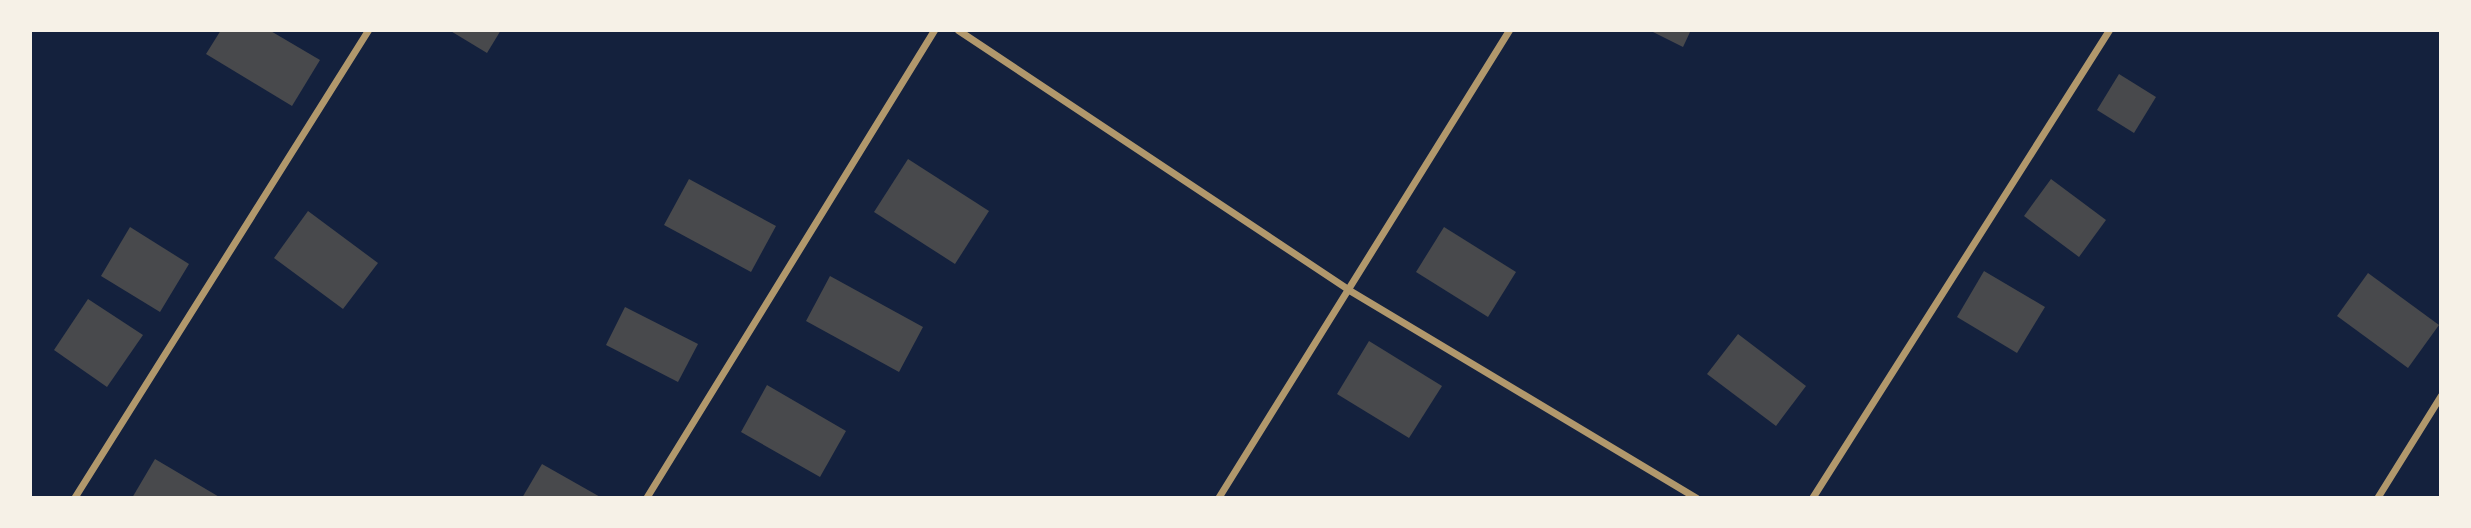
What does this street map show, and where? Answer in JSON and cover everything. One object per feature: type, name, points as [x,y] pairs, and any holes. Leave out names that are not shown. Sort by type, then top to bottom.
[{"type":"street","points":[[74,498],[368,30]]},
{"type":"street","points":[[646,498],[934,30]]},
{"type":"street","points":[[958,30],[1349,290],[1696,498]]},
{"type":"street","points":[[1218,498],[1509,30]]},
{"type":"street","points":[[1812,498],[2109,30]]},
{"type":"street","points":[[2377,498],[2441,395]]},
{"type":"building","points":[[221,30],[269,30],[320,60],[292,106],[206,54]]},
{"type":"building","points":[[449,30],[501,30],[487,53]]},
{"type":"building","points":[[1649,30],[1691,30],[1683,47]]},
{"type":"building","points":[[2119,74],[2156,97],[2134,133],[2097,110]]},
{"type":"building","points":[[908,159],[989,211],[955,264],[874,212]]},
{"type":"building","points":[[689,179],[776,226],[751,272],[664,225]]},
{"type":"building","points":[[2051,179],[2106,220],[2079,257],[2024,216]]},
{"type":"building","points":[[308,211],[378,263],[343,309],[274,258]]},
{"type":"building","points":[[130,227],[189,264],[160,312],[101,276]]},
{"type":"building","points":[[1444,227],[1516,272],[1488,317],[1416,272]]},
{"type":"building","points":[[1984,271],[2045,307],[2017,353],[1957,317]]},
{"type":"building","points":[[2368,273],[2439,325],[2408,368],[2337,316]]},
{"type":"building","points":[[830,276],[923,327],[899,372],[806,321]]},
{"type":"building","points":[[88,299],[143,335],[107,387],[54,350]]},
{"type":"building","points":[[625,307],[698,344],[678,382],[606,345]]},
{"type":"building","points":[[1738,334],[1806,386],[1776,426],[1707,374]]},
{"type":"building","points":[[1369,341],[1442,386],[1409,438],[1337,394]]},
{"type":"building","points":[[767,385],[846,431],[820,477],[741,432]]},
{"type":"building","points":[[155,459],[221,498],[132,498]]},
{"type":"building","points":[[542,464],[602,498],[522,498]]}]
